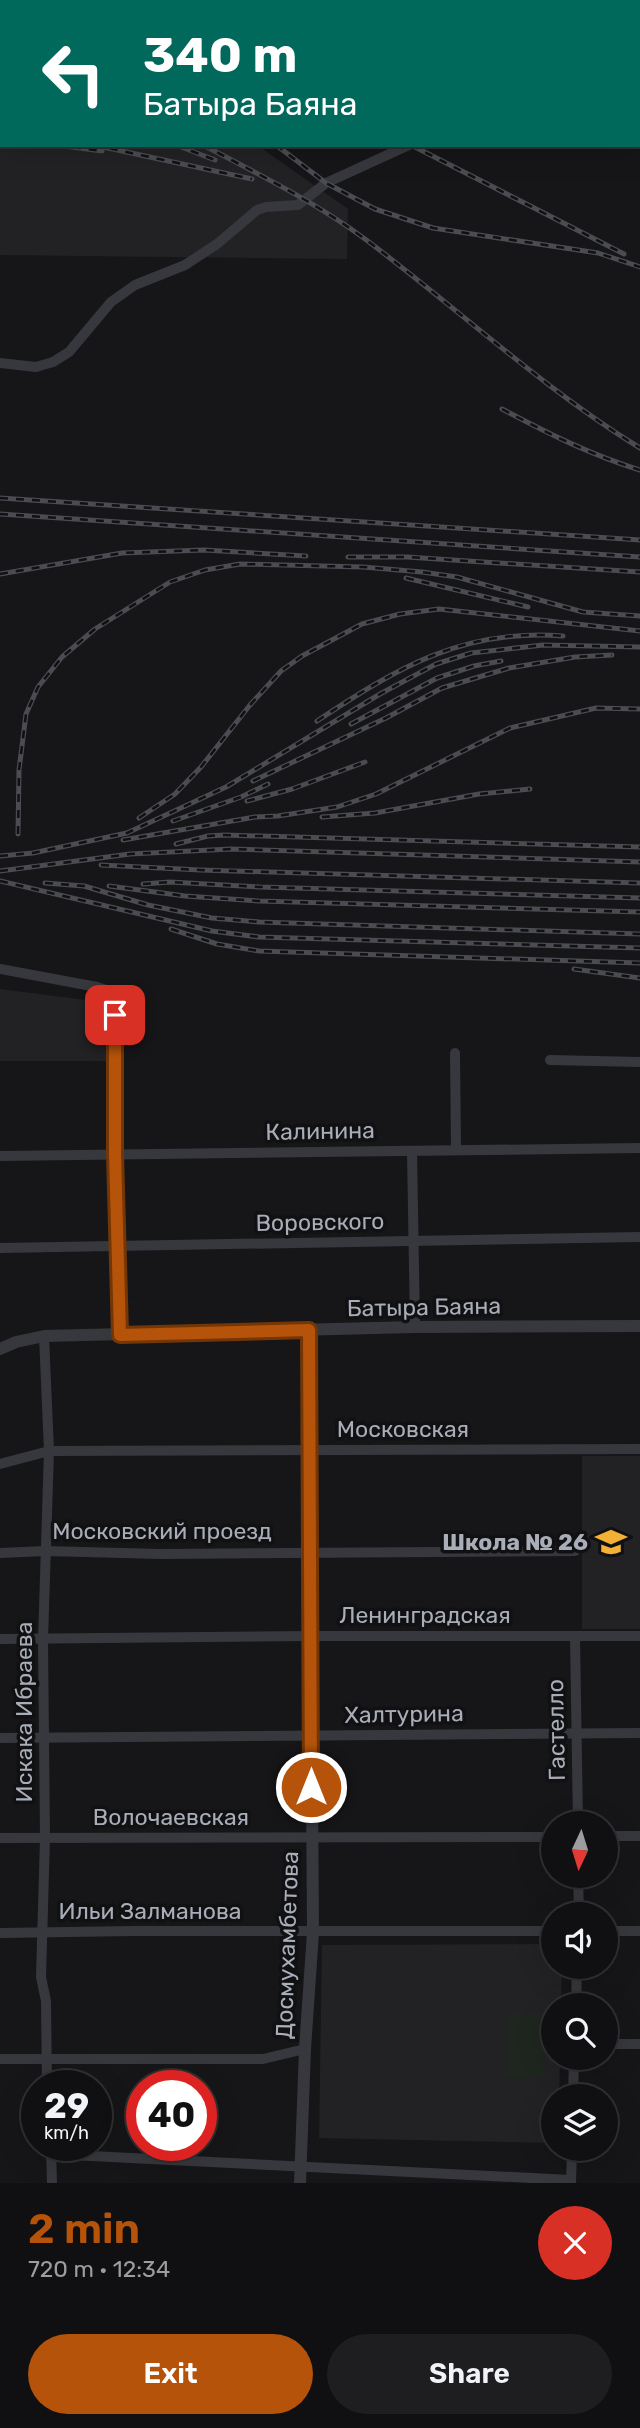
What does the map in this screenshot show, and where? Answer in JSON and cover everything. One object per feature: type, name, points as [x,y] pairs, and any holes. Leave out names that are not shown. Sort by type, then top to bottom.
[{"type":"street","points":[[0,363],[36,367],[53,362],[69,352],[111,302],[135,285],[185,265],[217,244],[257,209],[298,205],[326,183],[405,147]]},
{"type":"street","points":[[0,969],[116,993],[115,1154],[120,1335]]},
{"type":"street","points":[[454,1053],[456,1149]]},
{"type":"street","points":[[550,1060],[640,1062]]},
{"type":"street","name":"Калинина","points":[[0,1156],[640,1148]]},
{"type":"street","points":[[412,1151],[415,1327]]},
{"type":"street","name":"Воровского","points":[[0,1248],[640,1237]]},
{"type":"street","name":"Батыра Баяна","points":[[0,1349],[16,1342],[44,1336],[415,1327],[640,1326]]},
{"type":"street","name":"Досмухамбетова","points":[[300,2183],[313,1932],[309,1330]]},
{"type":"street","name":"Искака Ибраева","points":[[44,1336],[49,1451],[45,1551],[45,1838],[41,1977],[46,2001],[46,2070]]},
{"type":"street","name":"Московская","points":[[0,1464],[49,1451],[640,1449]]},
{"type":"street","name":"Московский проезд","points":[[0,1553],[575,1551]]},
{"type":"street","name":"Гастелло","points":[[575,1636],[578,1811]]},
{"type":"street","name":"Ленинградская","points":[[0,1640],[640,1636]]},
{"type":"street","name":"Халтурина","points":[[0,1738],[640,1733]]},
{"type":"street","points":[[618,1836],[640,1836]]},
{"type":"street","name":"Волочаевская","points":[[0,1838],[541,1837]]},
{"type":"street","name":"Ильи Залманова","points":[[0,1933],[541,1931]]},
{"type":"street","points":[[618,1931],[640,1931]]},
{"type":"street","points":[[618,2044],[640,2044]]},
{"type":"street","points":[[0,2059],[262,2059],[305,2049]]},
{"type":"street","points":[[112,2154],[571,2181],[572,2161]]},
{"type":"street","points":[[51,2161],[52,2183]]},
{"type":"shaded area","points":[[0,147],[260,147],[348,209],[347,259],[0,255]]},
{"type":"shaded area","points":[[0,989],[109,1003],[109,1061],[0,1061]]},
{"type":"shaded area","name":"Школа № 26","points":[[582,1456],[640,1456],[640,1629],[582,1629]]},
{"type":"shaded area","points":[[541,1944],[541,1979],[562,1979],[561,1993],[541,1993],[541,2070],[560,2070],[559,2084],[541,2084],[541,2143],[319,2138],[322,1945]]},
{"type":"shaded area","points":[[506,2014],[541,2014],[543,2077],[506,2077]]},
{"type":"railway","points":[[72,147],[102,151]]},
{"type":"railway","points":[[103,147],[252,179]]},
{"type":"railway","points":[[181,147],[215,160]]},
{"type":"railway","points":[[207,147],[286,189],[365,239],[568,399],[640,448]]},
{"type":"railway","points":[[279,147],[326,183],[375,209],[433,228],[598,253],[640,267]]},
{"type":"railway","points":[[415,147],[624,254]]},
{"type":"railway","points":[[502,409],[569,443],[640,470]]},
{"type":"railway","points":[[0,498],[640,540]]},
{"type":"railway","points":[[0,514],[640,557]]},
{"type":"railway","points":[[0,574],[122,553],[204,550],[306,556]]},
{"type":"railway","points":[[348,557],[407,557],[640,572]]},
{"type":"railway","points":[[18,834],[19,770],[26,714],[38,687],[62,657],[95,629],[170,582],[205,570],[240,564],[363,567],[457,577],[583,612],[640,616]]},
{"type":"railway","points":[[406,578],[528,607]]},
{"type":"railway","points":[[139,818],[175,794],[281,671],[302,656],[362,624],[400,614],[439,609],[640,631]]},
{"type":"railway","points":[[317,721],[375,684],[432,656],[462,645],[527,635],[563,636]]},
{"type":"railway","points":[[0,856],[33,853],[127,833],[226,787],[380,694],[436,664],[471,653],[543,645],[640,647]]},
{"type":"railway","points":[[253,781],[386,718],[442,688],[509,668],[575,657],[612,655]]},
{"type":"railway","points":[[351,724],[437,678],[501,661]]},
{"type":"railway","points":[[123,840],[255,817],[337,807],[376,794],[510,728],[596,708],[640,709]]},
{"type":"railway","points":[[247,801],[292,789],[365,762]]},
{"type":"railway","points":[[173,821],[241,797],[268,784]]},
{"type":"railway","points":[[322,817],[375,813],[479,794],[530,789]]},
{"type":"railway","points":[[176,844],[224,835],[640,847]]},
{"type":"railway","points":[[0,871],[130,854],[231,849],[640,862]]},
{"type":"railway","points":[[101,865],[640,883]]},
{"type":"railway","points":[[0,881],[212,931],[259,937],[640,948]]},
{"type":"railway","points":[[143,884],[170,882],[640,898]]},
{"type":"railway","points":[[45,883],[84,886],[148,905],[212,918],[259,922],[640,934]]},
{"type":"railway","points":[[109,886],[185,896],[259,901],[640,912]]},
{"type":"railway","points":[[171,929],[217,944],[259,951],[640,963]]},
{"type":"railway","points":[[574,969],[640,978]]},
{"type":"place","name":"Школа № 26","points":[[611,1542]]},
{"type":"route","points":[[115,1015],[115,1154],[120,1335],[309,1330],[311,1787]]}]
